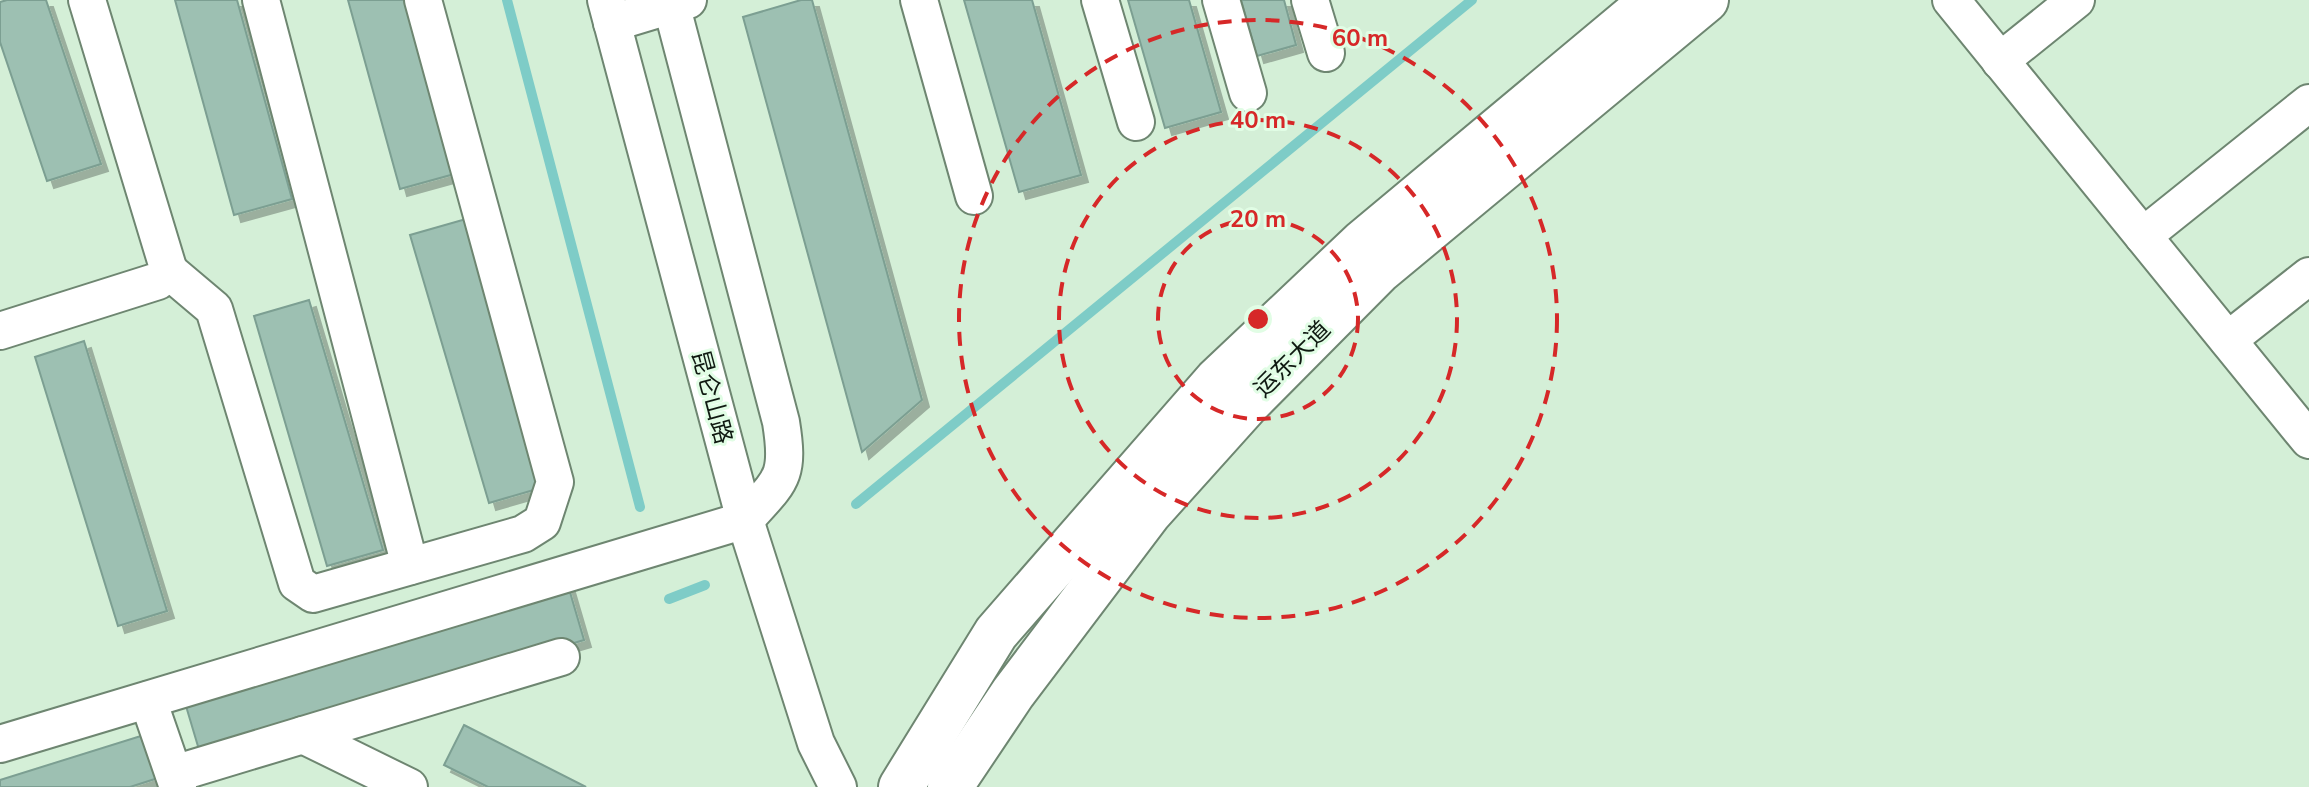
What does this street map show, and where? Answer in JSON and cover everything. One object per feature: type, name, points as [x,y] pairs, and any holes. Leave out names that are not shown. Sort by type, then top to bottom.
[{"type":"main road","name":"运东大道","points":[[901,787],[996,633],[1217,380],[1362,243],[1653,0]]},
{"type":"main road","name":"运东大道","points":[[950,787],[1013,693],[1149,513],[1247,404],[1379,271],[1706,0]]},
{"type":"street","points":[[87,0],[169,271],[214,309],[297,583],[313,594],[523,534],[542,522],[555,482],[423,0]]},
{"type":"street","points":[[261,0],[410,566]]},
{"type":"street","points":[[919,0],[974,196]]},
{"type":"street","points":[[1100,0],[1136,122]]},
{"type":"street","points":[[1221,0],[1248,93]]},
{"type":"street","points":[[1310,0],[1326,53]]},
{"type":"street","points":[[1951,0],[2309,440]]},
{"type":"street","points":[[2000,61],[2076,0]]},
{"type":"street","points":[[0,744],[745,520],[781,480],[787,455],[781,422],[676,2],[609,11]]},
{"type":"street","name":"昆仑山路","points":[[609,11],[745,520],[816,743],[838,787]]},
{"type":"street","points":[[2143,236],[2309,103]]},
{"type":"street","points":[[0,331],[158,281],[169,271]]},
{"type":"street","points":[[2228,340],[2309,276]]},
{"type":"street","points":[[148,700],[176,780],[303,735],[561,657]]},
{"type":"street","points":[[303,735],[409,787]]},
{"type":"building","points":[[46,0],[101,164],[47,181],[0,42],[0,2]]},
{"type":"building","points":[[175,0],[237,0],[292,199],[234,215]]},
{"type":"building","points":[[348,0],[410,0],[458,173],[400,189]]},
{"type":"building","points":[[801,0],[812,0],[922,400],[862,452],[743,17]]},
{"type":"building","points":[[964,0],[1032,0],[1081,175],[1019,192]]},
{"type":"building","points":[[1128,0],[1189,0],[1221,112],[1165,128]]},
{"type":"building","points":[[1241,0],[1284,0],[1296,45],[1257,56]]},
{"type":"building","points":[[466,219],[544,487],[489,503],[410,235]]},
{"type":"building","points":[[309,300],[383,550],[327,566],[254,316]]},
{"type":"building","points":[[84,341],[167,611],[118,626],[35,357]]},
{"type":"building","points":[[567,582],[584,640],[200,753],[183,696]]},
{"type":"building","points":[[464,725],[586,787],[488,787],[444,765]]},
{"type":"building","points":[[144,735],[158,778],[130,787],[0,787],[0,780]]},
{"type":"waterway","points":[[507,0],[640,507]]},
{"type":"waterway","points":[[856,504],[1472,0]]},
{"type":"waterway","points":[[669,599],[705,585]]}]
